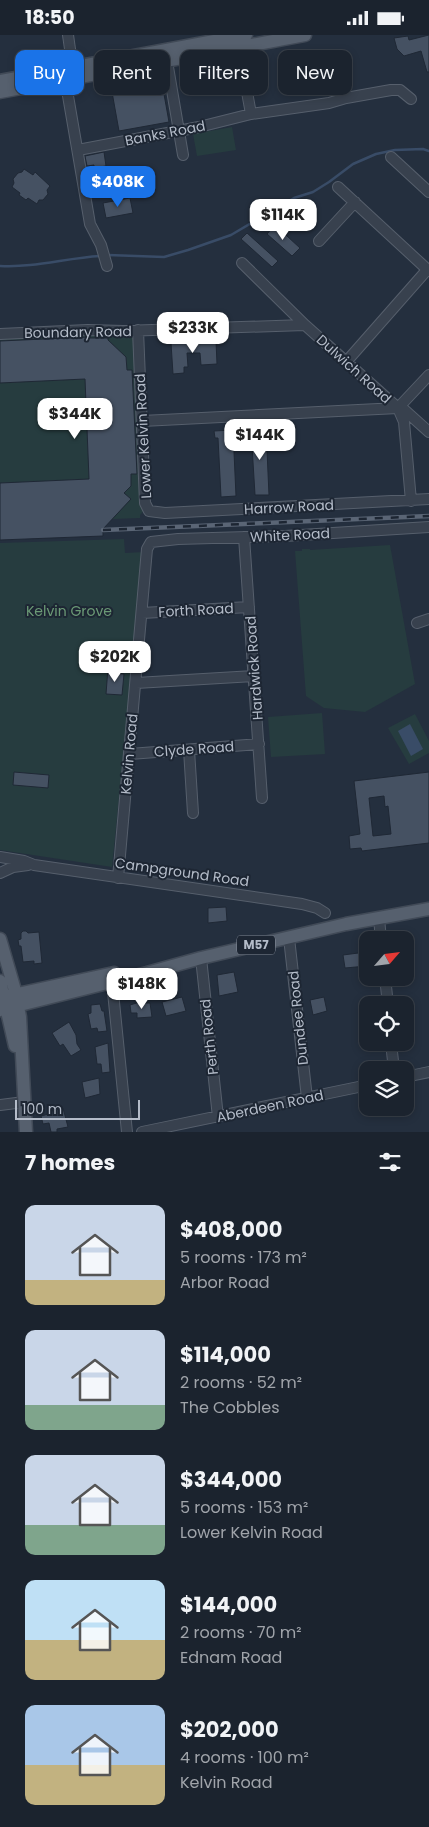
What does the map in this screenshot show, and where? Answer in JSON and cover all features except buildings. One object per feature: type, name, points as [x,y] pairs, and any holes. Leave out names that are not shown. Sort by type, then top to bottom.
[{"type":"main road","points":[[84,71],[239,39],[305,35]]},
{"type":"main road","points":[[170,60],[239,39]]},
{"type":"main road","points":[[0,81],[15,79]]},
{"type":"main road","points":[[0,92],[15,88]]},
{"type":"main road","name":"M57","points":[[7,1002],[112,982],[184,962],[289,937],[429,909]]},
{"type":"main road","points":[[0,939],[7,1002]]},
{"type":"main road","name":"M57","points":[[7,1002],[96,977],[184,962]]},
{"type":"main road","points":[[0,981],[7,1002],[22,1070],[26,1132]]},
{"type":"street","points":[[68,35],[70,50]]},
{"type":"street","points":[[239,39],[251,114]]},
{"type":"street","points":[[170,78],[183,155]]},
{"type":"street","name":"Banks Road","points":[[78,150],[251,114],[329,103],[355,96],[394,90],[404,92],[411,99]]},
{"type":"street","points":[[71,95],[90,224],[101,245],[107,266]]},
{"type":"street","points":[[392,157],[429,192]]},
{"type":"street","points":[[338,187],[428,270],[346,362]]},
{"type":"street","points":[[319,241],[355,202]]},
{"type":"street","name":"Dulwich Road","points":[[242,263],[305,325],[399,407],[404,422],[411,501]]},
{"type":"street","name":"Boundary Road","points":[[0,334],[305,325]]},
{"type":"street","name":"Lower Kelvin Road","points":[[138,330],[145,503],[149,511]]},
{"type":"street","points":[[399,407],[429,375]]},
{"type":"street","points":[[142,421],[399,407],[429,432]]},
{"type":"street","name":"Harrow Road","points":[[149,511],[164,513],[429,499]]},
{"type":"street","name":"White Road","points":[[151,542],[178,539],[429,527]]},
{"type":"street","name":"Hardwick Road","points":[[244,537],[262,798]]},
{"type":"street","name":"Kelvin Road","points":[[118,878],[147,549],[151,542]]},
{"type":"street","name":"Forth Road","points":[[142,613],[249,607]]},
{"type":"street","points":[[417,623],[429,619]]},
{"type":"street","points":[[136,683],[254,676]]},
{"type":"street","name":"Clyde Road","points":[[130,754],[259,744]]},
{"type":"street","points":[[189,750],[193,813]]},
{"type":"street","name":"Campground Road","points":[[0,857],[24,861],[34,865],[302,904],[324,913]]},
{"type":"street","name":"Campground Road","points":[[0,873],[13,867],[34,865]]},
{"type":"street","points":[[379,918],[380,931]]},
{"type":"street","name":"Dundee Road","points":[[289,937],[307,1098]]},
{"type":"street","name":"Perth Road","points":[[201,958],[218,1117]]},
{"type":"street","points":[[112,982],[127,1132]]},
{"type":"street","points":[[414,1075],[429,1072]]},
{"type":"street","name":"Aberdeen Road","points":[[142,1132],[359,1087]]},
{"type":"street","points":[[0,1105],[24,1103]]},
{"type":"green space","points":[[232,127],[236,150],[197,156],[193,134]]},
{"type":"green space","points":[[138,330],[147,507],[140,515],[140,518],[113,519],[0,540],[0,334]]},
{"type":"green space","name":"Kelvin Grove","points":[[124,539],[125,553],[144,552],[112,867],[0,850],[0,543]]},
{"type":"green space","points":[[390,545],[415,684],[365,712],[324,708],[306,696],[295,551],[302,551],[302,549]]},
{"type":"green space","points":[[322,713],[325,754],[271,757],[268,717]]},
{"type":"green space","points":[[415,714],[429,741],[429,753],[409,764],[388,728]]},
{"type":"water","points":[[410,724],[423,749],[411,756],[398,731]]},
{"type":"waterway","points":[[108,255],[164,257],[188,250],[231,235],[294,198],[313,192],[353,164],[376,154],[395,150],[423,149],[429,151]]},
{"type":"waterway","points":[[0,266],[25,266],[100,256]]},
{"type":"railway","points":[[103,530],[429,516]]}]
